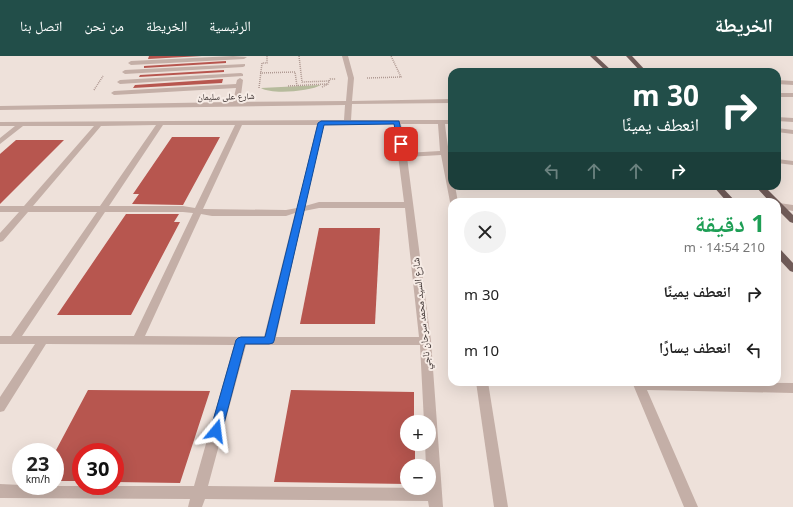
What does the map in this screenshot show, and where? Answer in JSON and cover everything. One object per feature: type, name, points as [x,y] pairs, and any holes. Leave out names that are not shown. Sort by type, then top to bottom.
[{"type":"main road","points":[[593,56],[606,68]]},
{"type":"main road","points":[[629,56],[640,68]]},
{"type":"main road","points":[[721,190],[728,198]]},
{"type":"main road","points":[[763,190],[771,198]]},
{"type":"main road","points":[[781,208],[793,220]]},
{"type":"main road","points":[[781,256],[793,270]]},
{"type":"street","points":[[107,107],[134,56]]},
{"type":"street","points":[[130,63],[244,56],[236,105]]},
{"type":"street","points":[[345,56],[351,78],[348,123]]},
{"type":"street","points":[[125,72],[243,66]]},
{"type":"street","points":[[120,82],[241,75]]},
{"type":"street","points":[[781,82],[793,83]]},
{"type":"street","points":[[114,92],[239,86]]},
{"type":"street","points":[[781,95],[793,95]]},
{"type":"street","name":"شارع على سليمان","points":[[0,108],[448,101]]},
{"type":"street","points":[[781,119],[793,120]]},
{"type":"street","points":[[138,340],[240,122]]},
{"type":"street","name":"شارع السيد محمد سرحان ناجي","points":[[397,122],[403,155],[425,341],[435,500]]},
{"type":"street","points":[[441,122],[444,153],[448,173]]},
{"type":"street","points":[[0,124],[448,122]]},
{"type":"street","points":[[0,239],[100,123]]},
{"type":"street","points":[[14,340],[161,123]]},
{"type":"street","points":[[269,341],[321,123]]},
{"type":"street","points":[[0,142],[21,124]]},
{"type":"street","points":[[781,130],[793,132]]},
{"type":"street","points":[[403,155],[444,153]]},
{"type":"street","points":[[781,162],[793,163]]},
{"type":"street","points":[[0,209],[183,209],[212,212],[286,213],[319,205],[409,205]]},
{"type":"street","points":[[781,205],[793,208]]},
{"type":"street","points":[[0,340],[425,341]]},
{"type":"street","points":[[0,407],[43,340]]},
{"type":"street","points":[[195,507],[241,340]]},
{"type":"street","points":[[483,386],[501,507]]},
{"type":"street","points":[[639,386],[691,507]]},
{"type":"street","points":[[757,386],[793,388]]},
{"type":"street","points":[[0,491],[199,492],[435,500]]},
{"type":"path","points":[[258,88],[262,63],[267,63],[267,56]]},
{"type":"path","points":[[299,56],[302,82],[330,81],[330,79],[401,77],[391,56]]},
{"type":"path","points":[[260,73],[295,72],[297,86]]},
{"type":"path","points":[[317,89],[328,84],[330,81]]},
{"type":"path","points":[[281,86],[328,84]]},
{"type":"path","points":[[258,88],[266,87]]},
{"type":"path","points":[[258,88],[262,91]]},
{"type":"green space","points":[[321,85],[309,89],[282,92],[261,88]]},
{"type":"building","points":[[149,56],[202,56],[148,59]]},
{"type":"building","points":[[226,61],[226,63],[144,68],[144,66]]},
{"type":"building","points":[[224,70],[224,72],[139,77],[140,75]]},
{"type":"building","points":[[223,79],[222,83],[133,88],[135,85]]},
{"type":"building","points":[[172,137],[220,137],[183,205],[132,204],[139,194],[133,194]]},
{"type":"building","points":[[16,140],[64,140],[0,204],[0,154]]},
{"type":"building","points":[[126,214],[179,214],[174,222],[180,222],[131,315],[57,315]]},
{"type":"building","points":[[319,228],[380,228],[375,324],[300,324]]},
{"type":"building","points":[[88,390],[210,391],[180,483],[124,482],[124,443],[72,443],[72,481],[64,481],[64,443],[60,443]]},
{"type":"building","points":[[291,390],[414,392],[414,415],[400,415],[400,451],[415,451],[415,459],[400,459],[400,484],[274,482]]},
{"type":"route","points":[[216,431],[241,340],[269,341],[321,123],[397,122],[401,144]]}]
